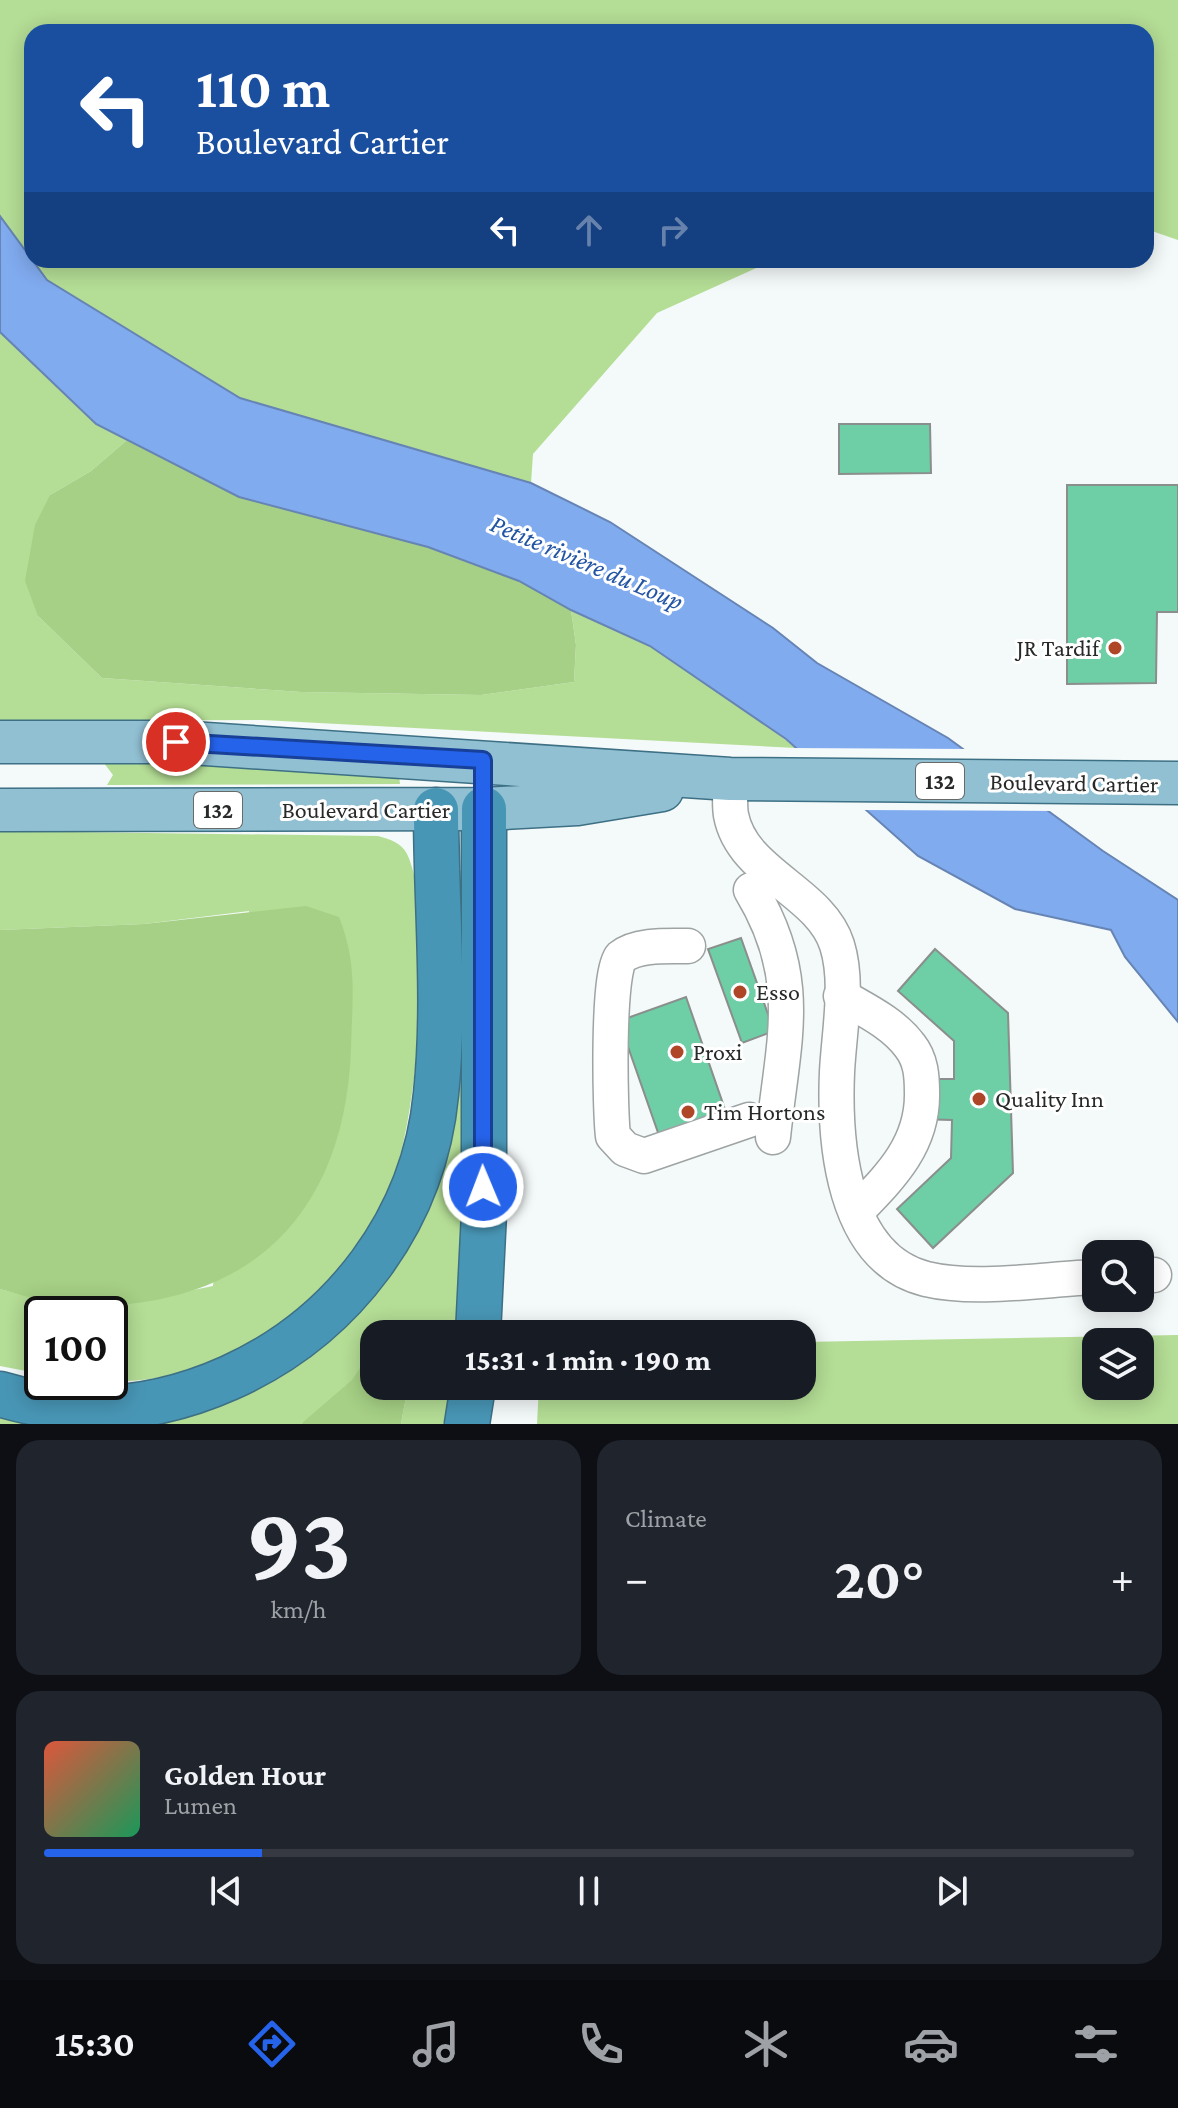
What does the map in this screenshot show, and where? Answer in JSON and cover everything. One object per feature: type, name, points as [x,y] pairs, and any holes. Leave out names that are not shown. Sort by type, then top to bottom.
[{"type":"highway","points":[[479,1320],[484,1213],[484,809]]},
{"type":"highway","points":[[0,1394],[37,1404],[105,1410],[183,1397],[258,1365],[297,1340],[331,1311],[382,1251],[418,1175],[436,1095],[436,810]]},
{"type":"highway","points":[[467,1424],[471,1400]]},
{"type":"main road","name":"Boulevard Cartier","points":[[0,742],[176,742],[483,760],[730,779],[1164,784]]},
{"type":"main road","points":[[436,810],[437,757]]},
{"type":"main road","points":[[483,760],[484,809]]},
{"type":"main road","name":"Boulevard Cartier","points":[[0,810],[484,809],[577,804],[730,779]]},
{"type":"lane","points":[[730,779],[731,816],[744,845],[819,916],[837,942],[842,969],[835,1120],[838,1153],[856,1212],[888,1258],[925,1278],[957,1283],[1082,1278]]},
{"type":"lane","points":[[688,946],[642,949],[624,955],[616,963],[612,1028],[613,1136],[625,1149],[644,1156],[761,1128],[786,1025],[786,982],[779,943],[751,890]]},
{"type":"lane","points":[[841,996],[891,1027],[910,1046],[922,1075],[923,1109],[909,1151],[893,1174],[856,1212]]},
{"type":"green space","points":[[0,0],[1178,0],[1178,240],[1154,232],[1154,24],[24,24],[24,249],[0,216]]},
{"type":"green space","points":[[38,268],[756,268],[657,313],[533,454],[531,483],[240,398],[47,280]]},
{"type":"green space","points":[[0,332],[96,424],[127,440],[91,471],[50,495],[38,616],[102,678],[301,692],[481,695],[574,682],[576,645],[571,610],[650,646],[732,699],[796,748],[262,720],[0,721]]},
{"type":"green space","points":[[127,440],[239,497],[428,547],[519,581],[571,610],[576,645],[574,682],[481,695],[301,692],[102,678],[38,616],[25,581],[35,525],[50,495],[91,471]]},
{"type":"green space","points":[[104,763],[246,764],[399,776],[400,784],[107,785],[113,775]]},
{"type":"green space","points":[[0,831],[378,836],[399,844],[405,850],[416,883],[421,972],[414,1077],[398,1166],[387,1195],[366,1233],[309,1300],[274,1328],[237,1351],[196,1368],[154,1378],[128,1380],[128,1304],[213,1286],[249,911],[144,924],[0,930]]},
{"type":"green space","points":[[455,871],[463,871],[462,1320],[360,1320],[360,1370],[336,1397],[301,1424],[0,1424],[0,1411],[125,1423],[384,1273]]},
{"type":"green space","points":[[306,906],[339,917],[349,951],[352,1014],[346,1097],[336,1142],[320,1182],[297,1218],[269,1248],[234,1272],[192,1291],[128,1304],[128,1296],[26,1296],[0,1289],[0,930],[144,924]]},
{"type":"green space","points":[[0,1289],[28,1296],[24,1296],[24,1371],[0,1366]]},
{"type":"green space","points":[[1154,1335],[1178,1335],[1178,1424],[537,1424],[538,1400],[816,1400],[816,1342],[1082,1337],[1082,1400],[1154,1400]]},
{"type":"green space","points":[[360,1368],[360,1400],[405,1400],[401,1424],[301,1424],[352,1380]]},
{"type":"green space","points":[[405,1400],[452,1400],[448,1424],[401,1424]]},
{"type":"water","name":"Petite rivière du Loup","points":[[0,216],[24,249],[24,268],[38,268],[47,280],[240,398],[531,483],[610,522],[773,628],[817,663],[948,738],[1103,851],[1178,900],[1178,1022],[1125,957],[1111,930],[1015,909],[918,856],[786,739],[650,646],[571,610],[519,581],[428,547],[239,497],[96,424],[0,332]]},
{"type":"pier","points":[[790,748],[971,749],[1055,811],[860,810]]},
{"type":"building","points":[[839,424],[930,424],[931,473],[839,474]]},
{"type":"building","points":[[1067,485],[1178,485],[1178,612],[1157,612],[1156,683],[1067,684]]},
{"type":"building","points":[[741,938],[774,1031],[742,1043],[708,949]]},
{"type":"building","points":[[935,949],[1008,1013],[1013,1173],[933,1248],[897,1209],[951,1158],[952,1120],[917,1119],[917,1079],[954,1079],[954,1041],[898,991]]},
{"type":"building","points":[[686,997],[729,1121],[662,1144],[619,1021]]},
{"type":"place","name":"JR Tardif","points":[[1115,648]]},
{"type":"place","name":"Esso","points":[[740,992]]},
{"type":"place","name":"Proxi","points":[[677,1052]]},
{"type":"place","name":"Quality Inn","points":[[979,1099]]},
{"type":"place","name":"Tim Hortons","points":[[688,1112]]},
{"type":"route","points":[[176,742],[483,760],[483,1187]]}]
